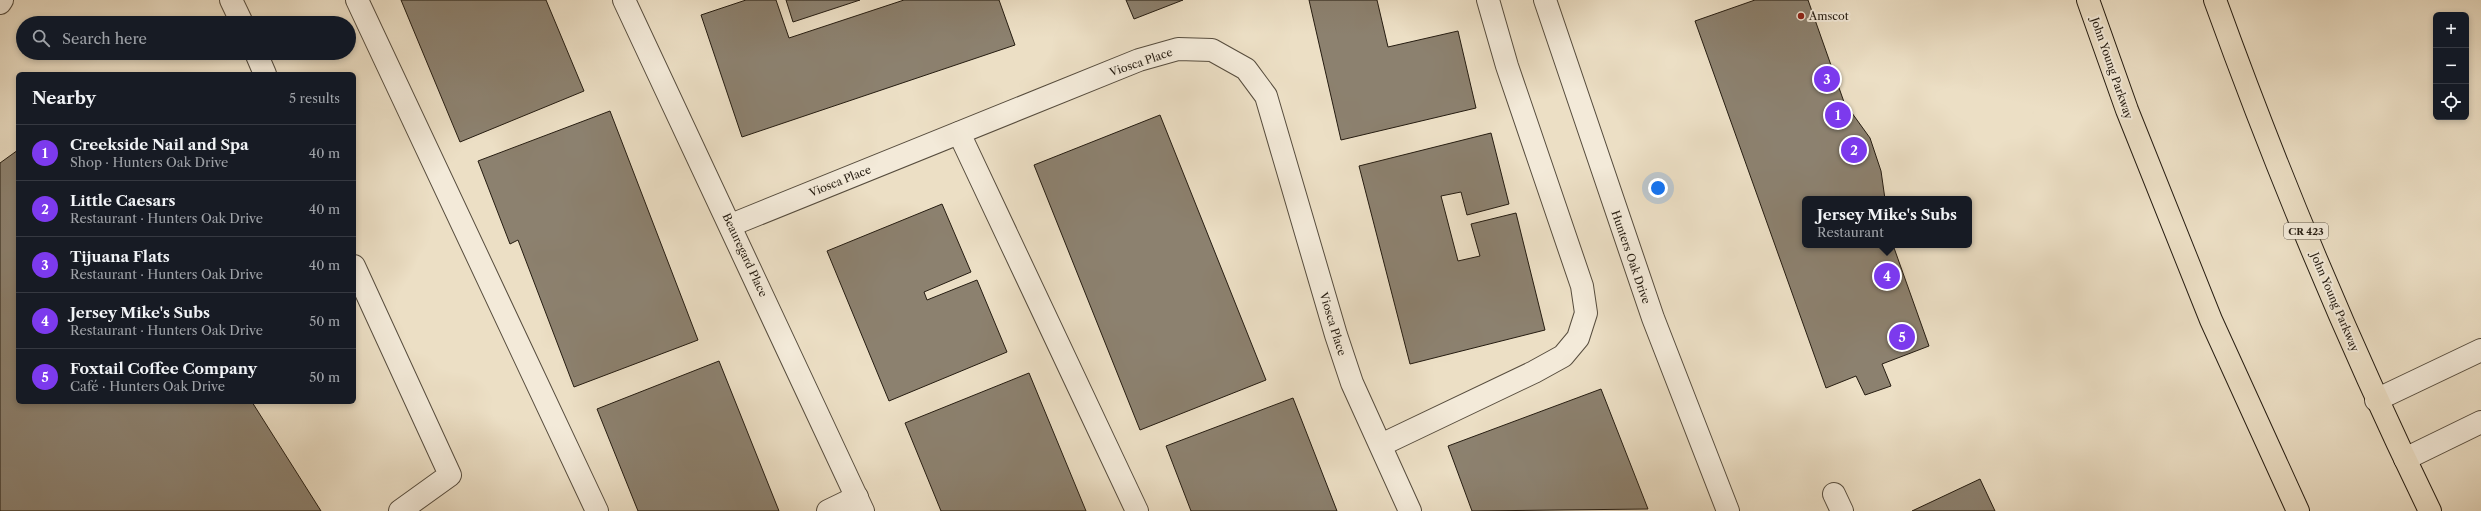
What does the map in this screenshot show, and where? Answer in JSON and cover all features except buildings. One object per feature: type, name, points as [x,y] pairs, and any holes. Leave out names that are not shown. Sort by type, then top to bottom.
[{"type":"highway","name":"John Young Parkway","points":[[2088,0],[2127,110],[2201,296],[2298,511]]},
{"type":"highway","name":"John Young Parkway","points":[[2215,0],[2254,108],[2376,400],[2430,511]]},
{"type":"street","points":[[231,0],[239,16]]},
{"type":"street","points":[[357,0],[597,511]]},
{"type":"street","name":"Beauregard Place","points":[[625,0],[860,504]]},
{"type":"street","points":[[1381,445],[1534,372],[1563,356],[1578,338],[1586,313],[1582,286],[1507,66],[1488,0]]},
{"type":"street","name":"Hunters Oak Drive","points":[[1545,0],[1653,318],[1728,511]]},
{"type":"street","name":"Viosca Place","points":[[731,225],[1139,60],[1178,49],[1212,50],[1246,68],[1266,96],[1336,335],[1352,383],[1410,511]]},
{"type":"street","points":[[259,60],[264,72]]},
{"type":"street","points":[[959,133],[1137,511]]},
{"type":"street","points":[[356,270],[450,475],[400,511]]},
{"type":"street","points":[[2376,400],[2481,350]]},
{"type":"street","points":[[2405,458],[2481,422]]},
{"type":"street","points":[[828,511],[860,504]]},
{"type":"place","name":"Amscot","points":[[1801,16]]},
{"type":"place","name":"Tijuana Flats","points":[[1827,79]]},
{"type":"place","name":"Creekside Nail and Spa","points":[[1838,115]]},
{"type":"place","name":"Little Caesars","points":[[1854,150]]},
{"type":"place","name":"Jersey Mike's Subs","points":[[1887,276]]},
{"type":"place","name":"Foxtail Coffee Company","points":[[1902,337]]}]
